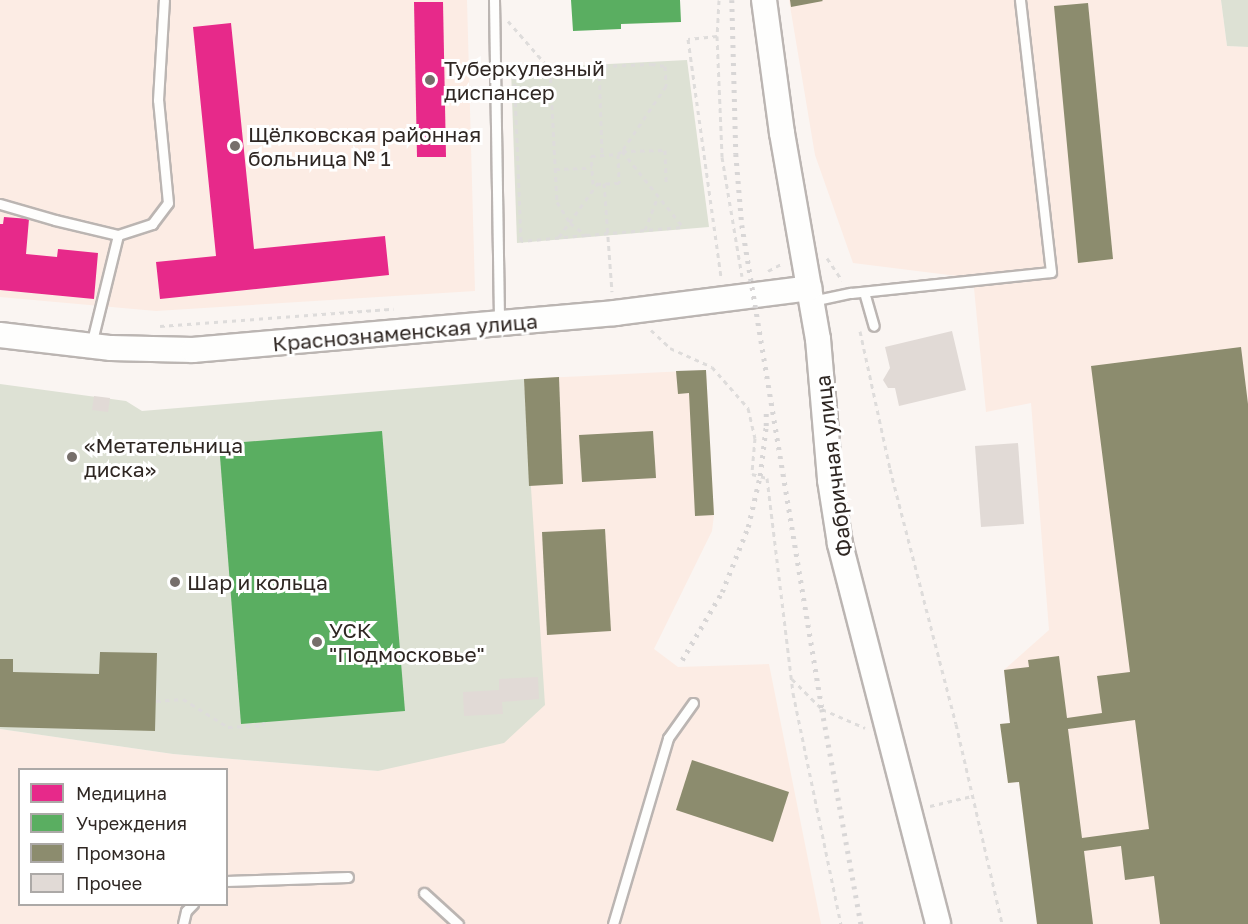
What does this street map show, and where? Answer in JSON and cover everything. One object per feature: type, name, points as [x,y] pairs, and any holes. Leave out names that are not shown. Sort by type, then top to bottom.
[{"type":"street","name":"Фабричная улица","points":[[764,0],[779,112],[811,295],[823,386],[830,480],[840,544],[938,924]]},
{"type":"street","name":"Краснознаменская улица","points":[[0,335],[92,345],[193,350],[499,324],[614,302],[811,295]]},
{"type":"lane","points":[[0,204],[118,235],[152,224],[168,203],[158,100],[164,0]]},
{"type":"lane","points":[[494,0],[499,324]]},
{"type":"lane","points":[[811,295],[864,292],[1051,272],[1020,0]]},
{"type":"lane","points":[[92,345],[118,235]]},
{"type":"lane","points":[[864,292],[874,326]]},
{"type":"lane","points":[[613,924],[668,738],[693,703]]},
{"type":"lane","points":[[228,882],[348,877]]},
{"type":"lane","points":[[424,893],[458,924]]},
{"type":"lane","points":[[183,924],[186,911],[191,906]]},
{"type":"path","points":[[720,0],[717,36],[722,157],[743,281]]},
{"type":"path","points":[[504,15],[550,69],[557,202],[570,223],[586,235]]},
{"type":"path","points":[[717,36],[688,39],[722,285]]},
{"type":"path","points":[[618,154],[619,183],[593,184],[591,156],[618,154],[622,151],[666,86],[665,66],[651,64],[514,70],[521,241],[683,226],[622,151]]},
{"type":"path","points":[[599,66],[602,155]]},
{"type":"path","points":[[622,151],[664,150],[666,182]]},
{"type":"path","points":[[555,170],[592,168]]},
{"type":"path","points":[[559,237],[598,183]]},
{"type":"path","points":[[604,183],[614,302]]},
{"type":"path","points":[[645,230],[658,196]]},
{"type":"path","points":[[601,292],[614,302]]},
{"type":"path","points":[[159,326],[405,308]]},
{"type":"path","points":[[859,326],[890,469],[956,724],[1002,924]]},
{"type":"path","points":[[648,327],[670,348],[712,367],[748,408],[755,438],[752,474],[767,478],[791,678],[841,924]]},
{"type":"path","points":[[791,678],[822,708],[865,729]]},
{"type":"path","points":[[156,701],[183,699],[228,727],[264,725],[263,722]]},
{"type":"path","points":[[924,808],[972,796]]},
{"type":"shaded area","name":"Щёлковская районная больница № 1","points":[[0,0],[467,0],[475,291],[156,311],[0,297]]},
{"type":"shaded area","points":[[789,0],[1221,0],[1227,46],[1248,47],[1248,924],[1037,924],[1019,782],[1008,783],[1000,724],[1010,723],[1004,670],[1049,630],[1031,403],[986,412],[973,278],[853,263],[815,155]]},
{"type":"shaded area","points":[[1221,0],[1248,0],[1248,47],[1227,46]]},
{"type":"shaded area","points":[[687,60],[709,227],[517,243],[511,69]]},
{"type":"shaded area","points":[[706,370],[714,515],[712,531],[654,649],[678,667],[769,664],[821,924],[0,924],[0,729],[173,754],[378,771],[529,486],[524,379]]},
{"type":"shaded area","points":[[524,379],[545,705],[504,743],[378,771],[173,754],[0,729],[0,384],[126,401],[142,411]]},
{"type":"building: Медицина","name":"Туберкулезный диспансер","points":[[414,2],[443,2],[446,157],[417,157]]},
{"type":"building: Медицина","points":[[231,23],[254,249],[385,236],[389,275],[160,299],[156,262],[216,256],[193,27]]},
{"type":"building: Медицина","points":[[4,217],[29,219],[26,254],[57,257],[58,249],[98,253],[94,299],[0,290],[0,224],[3,224]]},
{"type":"building: Учреждения","points":[[571,0],[680,0],[681,22],[621,24],[621,29],[573,31]]},
{"type":"building: Учреждения","name":"УСК \"Подмосковье\"","points":[[382,431],[405,711],[241,724],[219,444]]},
{"type":"building: Промзона","points":[[790,0],[822,0],[823,1],[791,7]]},
{"type":"building: Промзона","points":[[1088,3],[1113,259],[1078,263],[1054,6]]},
{"type":"building: Промзона","points":[[1241,347],[1248,404],[1248,924],[1160,924],[1154,876],[1125,880],[1121,846],[1084,851],[1093,924],[1037,924],[1019,782],[1008,783],[1000,724],[1010,723],[1004,670],[1029,667],[1028,660],[1059,656],[1067,718],[1102,713],[1097,676],[1130,672],[1091,366]],"holes":[[[1135,720],[1149,829],[1082,838],[1068,729]]]},
{"type":"building: Промзона","points":[[706,370],[714,515],[695,516],[689,393],[678,394],[676,371]]},
{"type":"building: Промзона","points":[[559,377],[563,484],[529,486],[524,379]]},
{"type":"building: Промзона","points":[[653,431],[656,478],[582,482],[579,435]]},
{"type":"building: Промзона","points":[[605,529],[611,631],[547,635],[542,532]]},
{"type":"building: Промзона","points":[[100,652],[157,653],[155,731],[0,727],[0,659],[13,659],[13,672],[99,674]]},
{"type":"building: Промзона","points":[[692,760],[789,792],[773,842],[676,810]]},
{"type":"building: Прочее","points":[[952,331],[966,390],[899,406],[895,388],[888,388],[883,380],[890,368],[885,347]]},
{"type":"building: Прочее","points":[[94,396],[110,398],[108,412],[92,410]]},
{"type":"building: Прочее","points":[[1018,443],[1024,524],[981,527],[975,446]]},
{"type":"building: Прочее","points":[[538,677],[539,699],[502,702],[503,714],[464,716],[463,692],[499,690],[499,679]]},
{"type":"railway","points":[[732,0],[736,154],[742,225],[822,709],[861,924]]},
{"type":"railway","points":[[682,660],[722,592],[748,527],[760,476],[766,408]]},
{"type":"place","name":"Туберкулезный диспансер","points":[[430,80]]},
{"type":"place","name":"Щёлковская районная больница № 1","points":[[235,146]]},
{"type":"place","name":"«Метательница диска»","points":[[72,457]]},
{"type":"place","name":"Шар и кольца","points":[[175,582]]},
{"type":"place","name":"УСК \"Подмосковье\"","points":[[317,642]]}]
